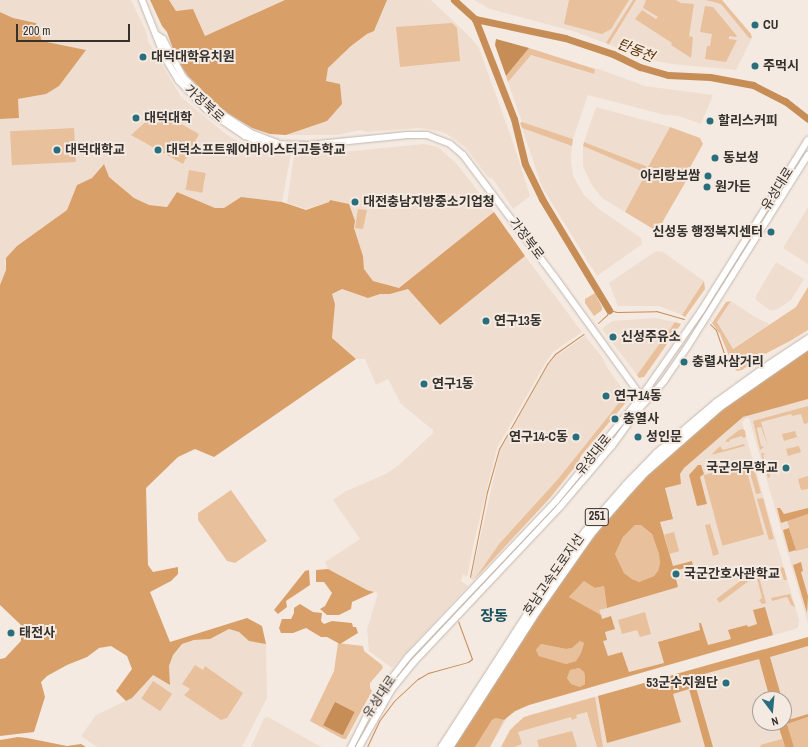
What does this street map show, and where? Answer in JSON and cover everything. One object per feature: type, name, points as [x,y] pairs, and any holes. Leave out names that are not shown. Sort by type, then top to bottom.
[{"type":"highway","name":"호남고속도로지선","points":[[441,747],[532,606],[585,531],[625,485],[656,453],[716,402],[762,368],[808,338]]},
{"type":"highway","name":"호남고속도로지선","points":[[449,747],[533,616],[590,534],[629,489],[647,470],[720,406],[808,345]]},
{"type":"main road","name":"가정북로","points":[[142,0],[157,35],[157,41],[178,80],[208,110],[245,136],[267,144],[326,145],[427,135],[450,144],[463,155],[476,171],[643,399]]},
{"type":"main road","name":"유성대로","points":[[359,747],[392,689],[413,663],[560,507],[612,446],[701,311],[808,140]]},
{"type":"main road","name":"유성대로","points":[[351,747],[368,713],[387,684],[404,663],[556,502],[643,399],[664,382],[808,155]]},
{"type":"shaded area","points":[[0,0],[131,0],[146,31],[148,41],[181,97],[227,135],[248,146],[291,154],[282,202],[241,197],[224,208],[215,208],[177,192],[167,207],[149,205],[134,198],[109,177],[103,164],[92,178],[77,185],[67,210],[17,246],[5,261],[6,270],[0,285],[0,119],[19,118],[18,99],[46,94],[85,50],[42,41],[36,23],[13,18],[0,12]]},
{"type":"shaded area","points":[[150,0],[169,0],[176,11],[193,9],[205,36],[285,0],[387,0],[374,31],[367,34],[351,46],[328,68],[326,81],[340,84],[342,104],[327,121],[286,135],[270,134],[252,128],[229,114],[215,103],[188,76],[177,60],[167,32],[162,26]]},
{"type":"shaded area","points":[[169,0],[285,0],[205,36],[193,9],[176,11]]},
{"type":"shaded area","points":[[387,0],[431,0],[468,35],[479,48],[514,145],[530,196],[513,209],[493,179],[488,177],[465,147],[447,134],[419,128],[367,132],[361,130],[337,135],[286,135],[327,121],[326,81],[328,68],[351,46],[367,34],[374,31]]},
{"type":"shaded area","points":[[474,0],[722,0],[752,38],[736,70],[671,64],[646,59],[576,32],[490,9]]},
{"type":"shaded area","points":[[569,0],[629,0],[611,29],[602,34],[564,24]]},
{"type":"shaded area","points":[[633,0],[636,0],[609,44],[606,43]]},
{"type":"shaded area","points":[[646,0],[676,0],[681,3],[694,4],[689,36],[693,37],[691,58],[671,45],[672,43],[635,19],[642,10],[656,19],[658,17],[643,8]]},
{"type":"shaded area","points":[[706,0],[722,0],[751,34],[752,38],[749,38],[721,4]]},
{"type":"shaded area","points":[[705,6],[713,7],[737,36],[729,36],[729,39],[737,40],[726,62],[705,59],[707,46],[710,46],[712,34],[700,32]]},
{"type":"shaded area","points":[[0,12],[13,18],[36,23],[42,41],[86,50],[59,86],[46,94],[18,99],[19,118],[0,119]]},
{"type":"shaded area","points":[[452,23],[457,28],[460,61],[400,67],[396,27]]},
{"type":"shaded area","points":[[496,39],[529,48],[506,76],[495,45]]},
{"type":"shaded area","points":[[529,48],[595,69],[594,74],[531,55],[508,82],[506,76]]},
{"type":"shaded area","points":[[531,55],[593,74],[596,68],[645,86],[713,95],[701,124],[679,116],[665,115],[588,95],[573,139],[522,122],[508,82]]},
{"type":"shaded area","points":[[596,107],[670,127],[648,167],[584,142]]},
{"type":"shaded area","points":[[163,114],[199,134],[183,164],[131,135],[150,118]]},
{"type":"shaded area","points":[[522,122],[573,139],[572,146],[522,128],[520,123]]},
{"type":"shaded area","points":[[670,127],[700,138],[703,144],[688,171],[685,183],[659,228],[655,230],[625,212],[646,173],[583,146],[584,142],[648,167]]},
{"type":"shaded area","points":[[74,128],[76,162],[12,165],[10,131]]},
{"type":"shaded area","points":[[522,128],[572,146],[571,160],[573,176],[584,195],[599,209],[641,238],[642,244],[597,276],[542,187]]},
{"type":"shaded area","points":[[424,144],[438,147],[457,164],[494,212],[399,288],[373,281],[364,269],[363,256],[354,228],[355,221],[329,202],[306,209],[287,203],[294,155],[312,155]]},
{"type":"shaded area","points":[[583,146],[646,173],[625,212],[602,198],[591,184],[583,166]]},
{"type":"shaded area","points":[[104,164],[109,177],[134,198],[149,205],[167,207],[177,192],[215,208],[224,208],[241,197],[282,202],[306,210],[329,202],[330,200],[349,204],[355,221],[354,228],[363,256],[364,269],[373,281],[399,288],[494,212],[525,256],[440,325],[408,289],[390,294],[380,294],[368,298],[342,289],[332,294],[335,304],[332,338],[356,359],[214,457],[195,449],[178,457],[146,488],[148,565],[153,572],[178,567],[178,574],[171,581],[150,592],[170,642],[247,618],[262,626],[266,644],[249,641],[239,632],[229,629],[210,639],[194,640],[182,644],[173,655],[169,666],[170,685],[153,675],[132,698],[126,701],[116,691],[132,669],[127,656],[111,646],[99,648],[87,657],[67,665],[47,676],[41,682],[45,697],[34,732],[0,736],[0,659],[5,658],[21,641],[21,625],[0,605],[0,285],[6,270],[6,258],[17,246],[67,210],[77,185],[92,178]]},
{"type":"shaded area","points":[[189,170],[206,173],[202,193],[186,190]]},
{"type":"shaded area","points":[[808,207],[808,264],[783,248]]},
{"type":"shaded area","points":[[358,209],[367,210],[363,229],[355,228]]},
{"type":"shaded area","points":[[656,251],[663,252],[704,281],[682,315],[659,306],[618,306],[617,304],[609,283]]},
{"type":"shaded area","points":[[525,256],[582,332],[553,352],[497,448],[467,577],[463,574],[461,581],[468,586],[392,668],[369,651],[367,630],[378,593],[367,590],[328,569],[325,562],[360,539],[333,500],[346,491],[386,474],[400,464],[433,433],[433,430],[401,404],[388,379],[376,385],[365,359],[356,359],[332,338],[335,304],[332,294],[342,289],[368,298],[380,294],[390,294],[408,289],[440,325]]},
{"type":"shaded area","points":[[776,262],[804,279],[791,300],[778,309],[771,311],[756,300],[756,296]]},
{"type":"shaded area","points":[[704,281],[705,289],[685,317],[682,315]]},
{"type":"shaded area","points":[[808,287],[808,330],[763,355],[742,370],[737,371],[734,368],[720,334],[712,323],[726,302],[731,301],[717,322],[733,349],[796,307]]},
{"type":"shaded area","points":[[595,293],[602,310],[594,316],[585,303],[585,299]]},
{"type":"shaded area","points":[[731,301],[755,317],[770,324],[732,349],[717,322]]},
{"type":"shaded area","points":[[655,318],[675,322],[637,375],[602,329],[612,321]]},
{"type":"shaded area","points":[[675,322],[681,324],[644,377],[639,378],[637,375]]},
{"type":"shaded area","points":[[585,336],[602,357],[608,369],[626,394],[558,479],[499,544],[474,580],[471,579],[500,450],[547,367],[556,356]]},
{"type":"shaded area","name":"국군간호사관학교","points":[[808,349],[808,624],[749,418],[745,419],[742,422],[799,620],[798,627],[529,705],[509,715],[490,747],[452,747],[537,615],[599,530]]},
{"type":"shaded area","points":[[808,349],[808,399],[743,417],[684,468],[680,474],[681,484],[665,488],[673,519],[660,522],[673,566],[692,561],[693,566],[674,571],[678,587],[607,608],[604,586],[595,588],[584,581],[569,597],[601,615],[602,619],[611,616],[615,629],[605,632],[607,640],[603,641],[608,656],[622,652],[629,672],[664,663],[658,642],[700,630],[699,623],[701,623],[708,645],[731,639],[728,630],[757,624],[753,610],[765,607],[773,635],[529,705],[515,711],[504,720],[496,718],[492,720],[475,747],[452,747],[556,589],[599,530],[630,492],[692,433],[728,404]],"holes":[[[635,525],[641,525],[652,534],[659,554],[660,564],[658,571],[654,576],[639,582],[624,573],[615,554],[623,537]],[[580,641],[584,643],[581,653],[576,661],[566,664],[539,656],[536,650],[541,644],[566,649],[572,648]],[[579,668],[584,672],[585,684],[580,687],[571,684],[567,678],[570,670]]]},
{"type":"shaded area","points":[[626,394],[628,400],[581,456],[578,463],[550,498],[474,580],[499,544],[558,479]]},
{"type":"shaded area","points":[[808,406],[808,423],[804,424],[801,414],[792,416],[791,414],[761,422],[768,447],[761,427],[757,428],[761,446],[764,447],[760,450],[753,421]]},
{"type":"shaded area","points":[[743,429],[746,437],[743,438],[742,436],[729,440],[730,442],[726,442],[726,440],[739,430]]},
{"type":"shaded area","points":[[795,431],[797,437],[784,441],[782,434]]},
{"type":"shaded area","points":[[744,444],[745,446],[711,455],[720,446],[723,450]]},
{"type":"shaded area","points":[[799,446],[801,452],[788,456],[786,449]]},
{"type":"shaded area","points":[[761,453],[766,454],[763,455],[767,470],[770,469],[770,477],[768,478]]},
{"type":"shaded area","points":[[745,464],[764,535],[722,546],[703,475]]},
{"type":"shaded area","points":[[698,465],[701,465],[704,474],[700,477],[707,504],[697,506],[689,475]]},
{"type":"shaded area","points":[[753,465],[761,493],[756,494],[748,466]]},
{"type":"shaded area","points":[[808,476],[808,489],[801,490],[798,479]]},
{"type":"shaded area","points":[[231,490],[267,541],[235,563],[227,561],[198,520],[198,513]]},
{"type":"shaded area","points":[[763,498],[774,539],[769,540],[757,499]]},
{"type":"shaded area","points":[[777,508],[780,508],[784,514],[808,508],[808,514],[781,523]]},
{"type":"shaded area","points":[[808,514],[808,548],[796,551],[787,520]]},
{"type":"shaded area","points":[[710,524],[719,554],[713,556],[705,525]]},
{"type":"shaded area","points":[[635,525],[641,525],[652,534],[659,554],[660,564],[658,571],[654,576],[639,582],[624,573],[615,554],[623,537]]},
{"type":"shaded area","points":[[789,528],[796,550],[789,552],[783,530]]},
{"type":"shaded area","points":[[674,532],[679,551],[670,554],[664,535]]},
{"type":"shaded area","points":[[801,562],[803,571],[801,572],[808,596],[807,613],[793,565]]},
{"type":"shaded area","points":[[781,567],[784,568],[787,580],[784,580],[781,571],[772,571],[773,569]]},
{"type":"shaded area","points":[[328,569],[367,590],[374,592],[352,602],[351,609],[339,615],[327,615],[320,609],[325,606],[332,593],[324,582],[316,582],[316,570]]},
{"type":"shaded area","points":[[309,570],[310,585],[286,601],[287,607],[278,614],[274,610],[305,571]]},
{"type":"shaded area","points":[[763,571],[765,575],[759,577],[766,603],[762,604],[759,600],[762,598],[757,578],[753,579],[752,575]]},
{"type":"shaded area","points":[[747,576],[750,580],[720,603],[717,599]]},
{"type":"shaded area","points":[[584,581],[595,588],[604,586],[607,608],[599,610],[601,615],[569,597]]},
{"type":"shaded area","points":[[790,594],[795,607],[791,605],[787,597],[772,601],[771,598]]},
{"type":"shaded area","points":[[300,604],[313,612],[322,613],[321,621],[324,624],[332,621],[352,623],[353,627],[356,627],[358,633],[340,644],[327,637],[321,637],[306,628],[293,633],[281,633],[279,628],[282,619],[291,619],[294,613],[294,608]]},
{"type":"shaded area","points":[[645,612],[651,634],[640,637],[637,630],[622,634],[618,620]]},
{"type":"shaded area","points":[[229,629],[239,632],[249,641],[266,644],[267,698],[242,747],[97,747],[81,736],[96,715],[132,698],[153,675],[170,685],[169,666],[173,655],[182,644],[194,640],[210,639]]},
{"type":"shaded area","name":"53군수지원단","points":[[808,637],[808,747],[501,747],[514,725],[529,715]]},
{"type":"shaded area","points":[[808,637],[808,646],[770,657],[780,691],[768,691],[759,659],[693,677],[713,747],[705,747],[689,689],[673,694],[681,722],[607,743],[598,696]]},
{"type":"shaded area","points":[[580,641],[584,643],[581,653],[576,661],[566,664],[539,656],[536,650],[541,644],[566,649],[572,648]]},
{"type":"shaded area","points":[[338,643],[363,646],[364,651],[382,665],[383,668],[370,683],[370,688],[372,691],[346,739],[343,739],[310,721],[334,671]]},
{"type":"shaded area","points":[[195,665],[203,670],[205,666],[243,693],[227,718],[221,720],[184,695],[190,689],[182,684]]},
{"type":"shaded area","points":[[579,668],[584,672],[585,676],[585,684],[580,687],[571,684],[567,678],[570,670]]},
{"type":"shaded area","points":[[153,681],[172,694],[160,711],[141,698]]},
{"type":"shaded area","points":[[595,697],[603,747],[597,747],[587,712],[576,715],[577,718],[572,720],[571,717],[518,732],[522,744],[515,747],[501,747],[510,730],[524,717]]},
{"type":"shaded area","points":[[335,702],[355,712],[343,735],[323,725]]},
{"type":"shaded area","points":[[808,714],[808,717],[792,722],[792,719]]},
{"type":"shaded area","points":[[268,717],[321,747],[251,747],[264,718]]},
{"type":"shaded area","points":[[808,717],[808,747],[794,747],[789,731],[792,731],[792,722]]},
{"type":"shaded area","points":[[496,718],[504,720],[490,747],[475,747],[492,720]]},
{"type":"shaded area","points":[[572,731],[577,747],[539,747],[537,740]]},
{"type":"shaded area","points":[[780,731],[789,731],[794,747],[785,747]]},
{"type":"shaded area","points":[[18,737],[67,746],[81,744],[86,747],[0,747],[0,740]]},
{"type":"shaded area","points":[[782,739],[785,747],[761,747],[760,745]]},
{"type":"waterway","name":"탄동천","points":[[454,0],[475,19],[565,38],[613,54],[640,67],[668,75],[710,77],[753,85],[785,101],[808,119]]},
{"type":"waterway","points":[[475,19],[514,119],[525,164],[542,199],[609,310]]},
{"type":"waterway","points":[[598,323],[607,315],[609,310],[617,312],[656,311],[684,319]]},
{"type":"waterway","points":[[710,324],[716,330],[725,356]]},
{"type":"waterway","points":[[470,577],[487,492],[499,449],[547,364],[555,354],[584,334]]},
{"type":"waterway","points":[[367,747],[379,721],[394,701],[418,679],[428,673],[468,662],[472,659],[458,621]]},
{"type":"place","name":"CU","points":[[755,25]]},
{"type":"place","name":"대덕대학유치원","points":[[143,57]]},
{"type":"place","name":"주먹시","points":[[755,66]]},
{"type":"place","name":"대덕대학","points":[[136,118]]},
{"type":"place","name":"할리스커피","points":[[710,121]]},
{"type":"place","name":"대덕대학교","points":[[57,150]]},
{"type":"place","name":"대덕소프트웨어마이스터고등학교","points":[[158,150]]},
{"type":"place","name":"동보성","points":[[715,158]]},
{"type":"place","name":"아리랑보쌈","points":[[708,176]]},
{"type":"place","name":"원가든","points":[[707,187]]},
{"type":"place","name":"대전충남지방중소기업청","points":[[355,202]]},
{"type":"place","name":"신성동 행정복지센터","points":[[771,232]]},
{"type":"place","name":"연구13동","points":[[486,321]]},
{"type":"place","name":"신성주유소","points":[[613,337]]},
{"type":"place","name":"충렬사삼거리","points":[[684,362]]},
{"type":"place","name":"연구1동","points":[[424,384]]},
{"type":"place","name":"연구14동","points":[[606,396]]},
{"type":"place","name":"충열사","points":[[615,419]]},
{"type":"place","name":"연구14-C동","points":[[576,437]]},
{"type":"place","name":"성인문","points":[[638,437]]},
{"type":"place","name":"국군의무학교","points":[[786,468]]},
{"type":"place","name":"국군간호사관학교","points":[[676,574]]},
{"type":"place","name":"태전사","points":[[11,633]]},
{"type":"place","name":"53군수지원단","points":[[726,683]]},
{"type":"district","name":"장동","points":[[494,616]]}]
